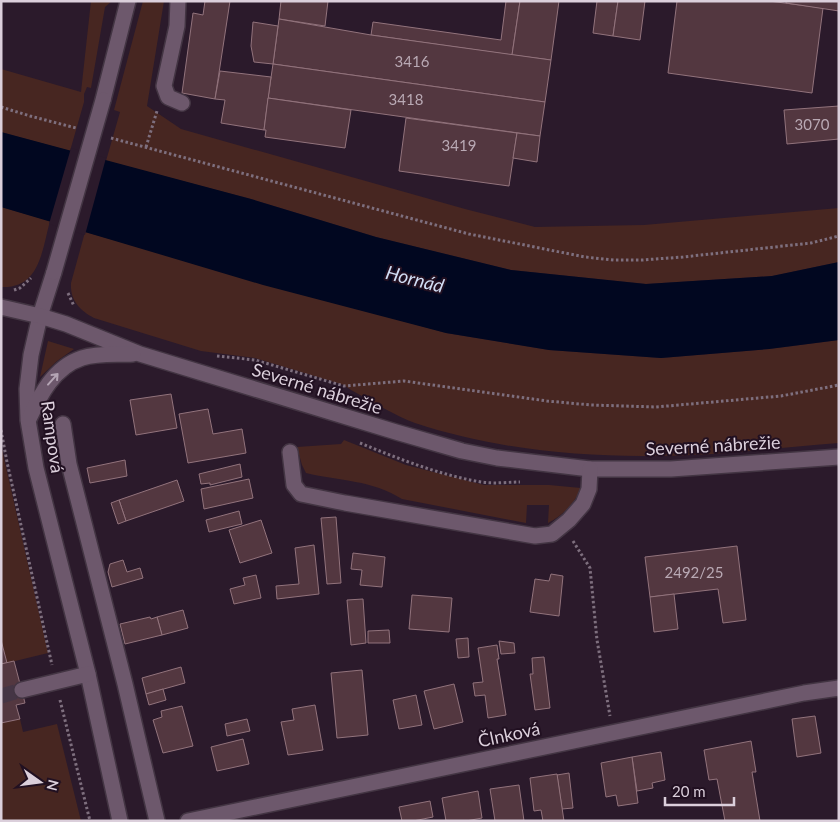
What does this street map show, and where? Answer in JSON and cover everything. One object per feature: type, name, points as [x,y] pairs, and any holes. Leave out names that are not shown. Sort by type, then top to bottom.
[{"type":"street","name":"Rampová","points":[[120,821],[88,674],[36,468],[28,420],[27,389],[31,355],[40,316],[103,100],[128,1]]},
{"type":"street","points":[[178,1],[177,26],[164,86],[168,97],[182,103]]},
{"type":"street","name":"Severné nábrežie","points":[[1,307],[66,324],[140,354],[462,451],[538,464],[590,469],[680,469],[839,457]]},
{"type":"street","points":[[28,420],[44,390],[62,369],[73,361],[92,356],[140,354]]},
{"type":"street","name":"Rampová","points":[[62,424],[69,464],[125,684],[157,821]]},
{"type":"street","points":[[290,452],[294,485],[301,494],[535,536],[552,534],[569,520],[582,504],[589,489],[590,469]]},
{"type":"street","points":[[22,690],[88,674]]},
{"type":"street","name":"Člnková","points":[[188,821],[613,732],[804,693],[839,688]]},
{"type":"path","points":[[146,147],[164,86]]},
{"type":"path","points":[[1,107],[84,130]]},
{"type":"path","points":[[111,137],[469,234],[584,257],[632,260],[683,257],[811,242],[839,236]]},
{"type":"path","points":[[12,290],[26,284],[38,268],[68,276],[68,294],[76,310]]},
{"type":"path","points":[[211,355],[255,360],[344,386],[404,381],[546,402],[591,405],[666,406],[781,396],[839,385]]},
{"type":"path","points":[[1,430],[56,682],[90,821]]},
{"type":"path","points":[[570,537],[590,568],[596,640],[613,732]]},
{"type":"shaded area","points":[[91,1],[112,1],[105,7],[91,88],[87,87],[84,94],[84,102],[70,151],[1,132],[1,69],[81,92]]},
{"type":"shaded area","points":[[143,1],[164,1],[147,106],[181,129],[535,227],[644,225],[839,208],[839,262],[772,276],[646,284],[511,270],[376,237],[251,199],[106,161],[120,112],[114,110]]},
{"type":"shaded area","points":[[1,207],[50,221],[37,266],[32,275],[24,282],[14,286],[1,287]]},
{"type":"shaded area","points":[[85,232],[446,333],[549,350],[661,358],[769,349],[839,340],[839,443],[691,455],[613,456],[556,452],[499,444],[443,431],[399,416],[344,385],[255,358],[201,351],[94,318],[84,312],[77,304],[71,289]]},
{"type":"shaded area","points":[[48,341],[74,349],[57,361],[40,377]]},
{"type":"shaded area","points":[[344,440],[406,465],[484,485],[549,485],[581,488],[568,508],[548,523],[549,505],[527,505],[526,523],[402,499],[379,488],[306,473],[297,447],[341,444]]},
{"type":"shaded area","points":[[1,445],[48,653],[7,663],[1,640]]},
{"type":"shaded area","points":[[20,719],[23,732],[57,724],[81,821],[1,821],[1,723]]},
{"type":"water","name":"Hornád","points":[[1,132],[251,199],[376,237],[511,270],[646,284],[772,276],[839,262],[839,340],[769,349],[661,358],[549,350],[446,333],[263,285],[1,207]]},
{"type":"pier","points":[[71,148],[106,158],[85,235],[49,224]]},
{"type":"building","points":[[205,1],[230,1],[215,99],[182,93],[193,13],[203,15]]},
{"type":"building","points":[[281,1],[328,1],[325,26],[279,19]]},
{"type":"building","points":[[506,1],[520,1],[512,55],[371,35],[373,22],[501,40]]},
{"type":"building","points":[[520,1],[559,1],[551,60],[512,55]]},
{"type":"building","points":[[597,1],[618,1],[613,36],[593,33]]},
{"type":"building","points":[[618,1],[645,1],[640,40],[613,36]]},
{"type":"building","points":[[677,1],[769,1],[823,8],[812,93],[668,73]]},
{"type":"building","points":[[786,1],[839,1],[839,11],[786,3]]},
{"type":"building","points":[[279,19],[371,35],[551,60],[545,102],[273,64]]},
{"type":"building","points":[[253,22],[278,26],[273,64],[254,62],[251,46]]},
{"type":"building","points":[[273,64],[545,102],[540,136],[268,98]]},
{"type":"building","points":[[220,71],[271,77],[264,130],[221,123],[225,100],[215,99]]},
{"type":"building","points":[[268,98],[351,110],[345,148],[265,137],[266,130],[264,130]]},
{"type":"building","points":[[839,106],[839,139],[787,144],[784,110]]},
{"type":"building","points":[[406,118],[517,133],[509,186],[399,171]]},
{"type":"building","points":[[517,133],[540,136],[537,162],[513,158]]},
{"type":"building","points":[[171,394],[177,428],[136,435],[130,400]]},
{"type":"building","points":[[208,409],[213,434],[242,429],[246,453],[188,463],[179,414]]},
{"type":"building","points":[[125,460],[127,476],[90,483],[87,468]]},
{"type":"building","points":[[240,464],[242,477],[210,485],[210,483],[201,484],[199,474]]},
{"type":"building","points":[[249,479],[253,498],[204,509],[201,489]]},
{"type":"building","points":[[177,480],[184,501],[126,521],[119,500]]},
{"type":"building","points":[[119,500],[126,521],[118,524],[111,503]]},
{"type":"building","points":[[239,511],[242,524],[209,532],[206,520]]},
{"type":"building","points":[[336,517],[341,583],[327,584],[321,518]]},
{"type":"building","points":[[261,520],[272,553],[240,563],[229,530]]},
{"type":"building","points":[[314,545],[319,594],[277,599],[276,586],[299,584],[295,548]]},
{"type":"building","points":[[737,546],[746,620],[723,623],[718,589],[650,597],[645,557]]},
{"type":"building","points":[[353,553],[385,557],[382,587],[360,585],[362,570],[351,569]]},
{"type":"building","points":[[123,560],[127,572],[140,568],[143,578],[112,587],[108,572],[110,564]]},
{"type":"building","points":[[551,574],[563,576],[559,616],[530,612],[535,579],[549,581]]},
{"type":"building","points":[[256,575],[261,598],[234,604],[230,589],[245,585],[243,578]]},
{"type":"building","points":[[674,594],[678,629],[654,632],[650,597]]},
{"type":"building","points":[[412,595],[452,598],[449,632],[409,629]]},
{"type":"building","points":[[363,599],[366,643],[351,645],[347,600]]},
{"type":"building","points":[[183,610],[188,628],[162,635],[157,617]]},
{"type":"building","points":[[150,617],[151,619],[157,617],[162,635],[125,644],[120,624]]},
{"type":"building","points":[[389,630],[390,643],[368,643],[368,631]]},
{"type":"building","points":[[468,638],[469,657],[458,658],[456,639]]},
{"type":"building","points":[[1,640],[7,663],[1,664]]},
{"type":"building","points":[[499,641],[514,643],[515,653],[501,654]]},
{"type":"building","points":[[497,645],[499,659],[497,659],[506,715],[488,718],[485,695],[475,696],[473,683],[483,682],[478,648]]},
{"type":"building","points":[[544,657],[550,708],[535,710],[530,674],[533,674],[532,658]]},
{"type":"building","points":[[14,661],[25,703],[16,705],[20,719],[1,723],[1,664]]},
{"type":"building","points":[[181,667],[185,683],[146,694],[142,678]]},
{"type":"building","points":[[362,670],[368,735],[337,738],[331,673]]},
{"type":"building","points":[[454,684],[463,722],[434,729],[424,691]]},
{"type":"building","points":[[163,689],[166,700],[149,705],[146,694]]},
{"type":"building","points":[[416,695],[422,725],[399,729],[393,700]]},
{"type":"building","points":[[315,705],[323,750],[288,755],[281,722],[294,720],[292,709]]},
{"type":"building","points":[[182,706],[193,746],[163,753],[153,720],[162,717],[161,711]]},
{"type":"building","points":[[815,716],[821,753],[797,757],[792,719]]},
{"type":"building","points":[[247,719],[250,731],[227,736],[225,724]]},
{"type":"building","points":[[243,739],[249,764],[217,771],[211,747]]},
{"type":"building","points":[[751,741],[756,772],[752,772],[760,821],[725,821],[717,779],[709,780],[704,750]]},
{"type":"building","points":[[661,752],[665,780],[652,783],[653,788],[637,791],[632,757]]},
{"type":"building","points":[[632,757],[638,803],[618,806],[616,795],[606,797],[601,763]]},
{"type":"building","points":[[569,773],[573,808],[562,809],[557,775]]},
{"type":"building","points":[[557,774],[564,821],[543,821],[541,810],[534,811],[530,778]]},
{"type":"building","points":[[519,785],[524,821],[495,821],[490,789]]},
{"type":"building","points":[[478,791],[482,818],[466,821],[446,821],[442,798]]},
{"type":"building","points":[[430,801],[433,817],[402,821],[399,807]]},
{"type":"tunnel","points":[[1,696],[22,690]]}]
